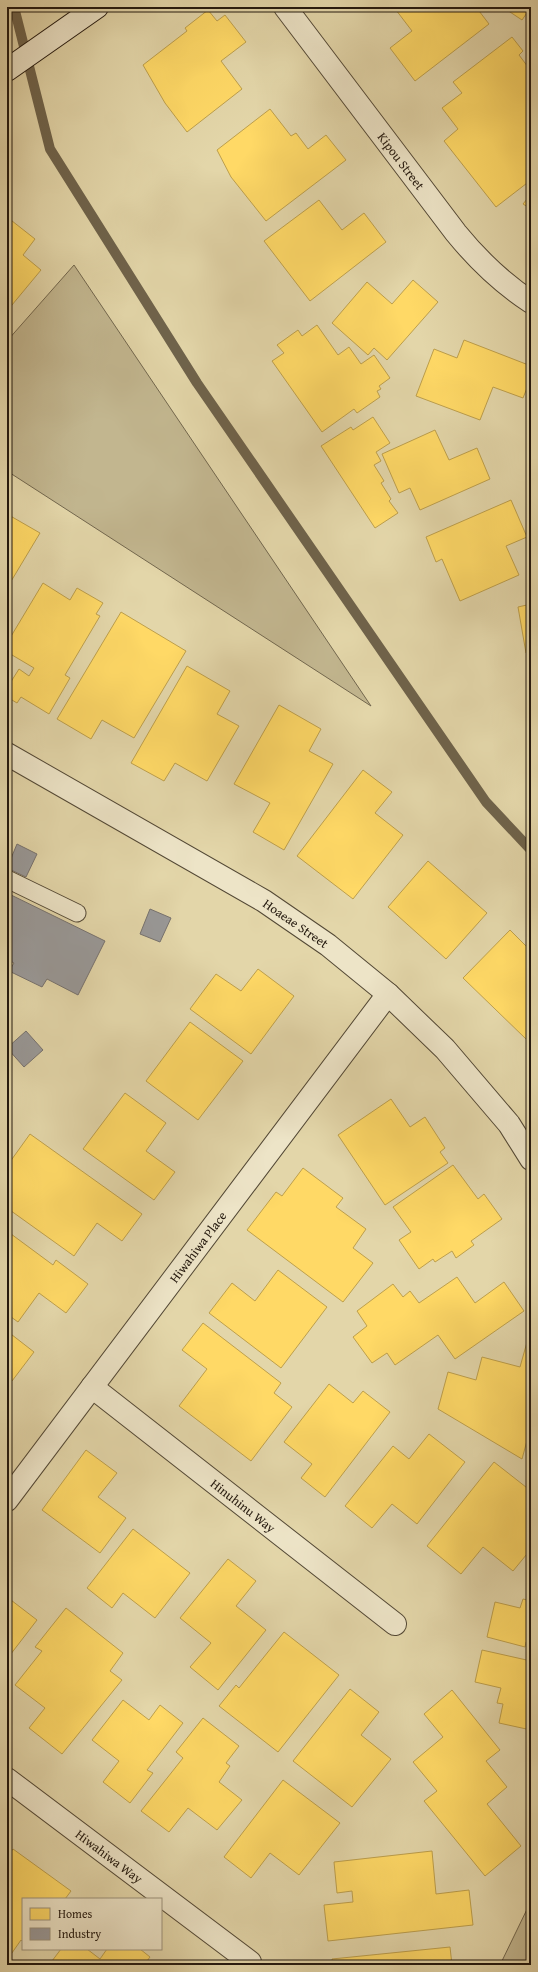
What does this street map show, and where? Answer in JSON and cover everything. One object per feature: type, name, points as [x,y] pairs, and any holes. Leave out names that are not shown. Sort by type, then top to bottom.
[{"type":"street","points":[[7,70],[97,7]]},
{"type":"street","name":"Kipou Street","points":[[285,7],[456,233],[476,257],[512,289],[531,302]]},
{"type":"street","name":"Hoaeae Street","points":[[7,754],[264,901],[328,945],[388,994],[450,1055],[509,1124],[531,1159]]},
{"type":"street","name":"Hiwahiwa Place","points":[[7,1500],[388,994]]},
{"type":"street","name":"Hinuhinu Way","points":[[92,1387],[395,1624]]},
{"type":"street","name":"Hiwahiwa Way","points":[[7,1779],[250,1962]]},
{"type":"lane","points":[[7,879],[77,913]]},
{"type":"shaded area","points":[[74,265],[371,706],[7,471],[7,341]]},
{"type":"shaded area","points":[[531,1901],[531,1965],[500,1965]]},
{"type":"building: Homes","points":[[399,7],[476,7],[489,24],[415,81],[390,48],[412,31],[396,10]]},
{"type":"building: Homes","points":[[531,7],[522,20],[504,8]]},
{"type":"building: Homes","points":[[208,10],[217,21],[225,15],[246,42],[221,61],[242,89],[187,132],[165,103],[143,65],[187,31],[185,28]]},
{"type":"building: Homes","points":[[512,37],[523,51],[519,55],[531,71],[531,180],[496,207],[444,141],[458,129],[442,108],[462,93],[453,82]]},
{"type":"building: Homes","points":[[270,109],[291,136],[296,133],[308,149],[326,135],[346,160],[266,221],[231,177],[217,150]]},
{"type":"building: Homes","points":[[531,194],[531,209],[523,204]]},
{"type":"building: Homes","points":[[319,200],[342,230],[364,213],[386,242],[310,301],[264,241]]},
{"type":"building: Homes","points":[[7,217],[35,239],[23,255],[41,270],[7,311]]},
{"type":"building: Homes","points":[[413,280],[438,302],[387,360],[374,348],[368,355],[332,323],[367,282],[392,304]]},
{"type":"building: Homes","points":[[317,325],[338,355],[349,347],[361,364],[374,355],[390,378],[379,386],[381,389],[377,391],[380,397],[357,413],[354,409],[322,432],[272,361],[284,353],[277,345],[298,330],[302,336]]},
{"type":"building: Homes","points":[[464,340],[531,366],[531,378],[523,398],[493,387],[480,420],[416,396],[434,349],[457,358]]},
{"type":"building: Homes","points":[[373,417],[390,443],[376,452],[381,461],[374,465],[384,481],[381,483],[391,499],[389,501],[398,513],[375,528],[321,446],[351,427],[353,430]]},
{"type":"building: Homes","points":[[435,430],[449,460],[477,448],[490,479],[420,510],[410,488],[399,493],[382,454]]},
{"type":"building: Homes","points":[[511,500],[527,537],[506,546],[519,575],[460,601],[442,559],[436,562],[426,537]]},
{"type":"building: Homes","points":[[7,514],[40,533],[7,588]]},
{"type":"building: Homes","points":[[43,583],[70,600],[77,588],[103,603],[96,614],[100,616],[65,675],[70,678],[49,714],[21,697],[17,703],[7,697],[7,688],[19,669],[29,676],[34,668],[7,652],[7,643]]},
{"type":"building: Homes","points":[[531,604],[531,652],[526,653],[518,607]]},
{"type":"building: Homes","points":[[121,612],[186,651],[134,738],[102,720],[91,739],[57,719]]},
{"type":"building: Homes","points":[[187,666],[230,691],[217,714],[239,726],[207,781],[175,763],[164,781],[131,763]]},
{"type":"building: Homes","points":[[279,705],[321,729],[309,751],[333,764],[284,850],[253,832],[270,803],[234,784]]},
{"type":"building: Homes","points":[[363,770],[392,792],[375,813],[403,835],[353,899],[297,856]]},
{"type":"building: Homes","points":[[428,861],[487,913],[446,959],[388,907]]},
{"type":"building: Homes","points":[[510,930],[531,951],[531,1033],[526,1039],[463,978]]},
{"type":"building: Homes","points":[[258,969],[294,996],[251,1054],[190,1009],[216,974],[241,991]]},
{"type":"building: Homes","points":[[190,1022],[243,1061],[198,1120],[146,1081]]},
{"type":"building: Homes","points":[[125,1093],[166,1123],[146,1151],[175,1172],[154,1200],[83,1149]]},
{"type":"building: Homes","points":[[391,1099],[410,1127],[425,1117],[445,1148],[440,1152],[448,1163],[385,1205],[338,1135]]},
{"type":"building: Homes","points":[[30,1134],[142,1214],[122,1241],[97,1223],[74,1256],[7,1208],[7,1166]]},
{"type":"building: Homes","points":[[453,1165],[478,1199],[484,1194],[502,1219],[471,1241],[474,1245],[456,1258],[452,1251],[435,1262],[433,1259],[419,1269],[399,1240],[411,1232],[393,1207]]},
{"type":"building: Homes","points":[[303,1168],[343,1198],[336,1207],[366,1229],[353,1248],[373,1263],[343,1302],[247,1230],[276,1192],[282,1196]]},
{"type":"building: Homes","points":[[7,1231],[53,1265],[56,1260],[88,1284],[66,1313],[39,1293],[18,1322],[7,1314]]},
{"type":"building: Homes","points":[[278,1270],[327,1307],[281,1368],[209,1313],[232,1283],[255,1301]]},
{"type":"building: Homes","points":[[457,1277],[475,1303],[504,1282],[524,1311],[455,1359],[438,1335],[395,1365],[387,1353],[372,1363],[353,1337],[367,1326],[357,1311],[393,1284],[403,1297],[410,1291],[419,1303]]},
{"type":"building: Homes","points":[[203,1323],[281,1383],[274,1393],[292,1407],[251,1461],[179,1406],[207,1369],[182,1350]]},
{"type":"building: Homes","points":[[7,1331],[34,1352],[12,1381],[7,1377]]},
{"type":"building: Homes","points":[[529,1335],[531,1336],[531,1426],[522,1459],[438,1409],[448,1372],[476,1380],[482,1357],[520,1367]]},
{"type":"building: Homes","points":[[329,1384],[353,1403],[363,1391],[390,1412],[325,1497],[301,1478],[312,1464],[284,1442]]},
{"type":"building: Homes","points":[[429,1434],[465,1462],[417,1524],[392,1504],[372,1528],[345,1506],[393,1446],[409,1459]]},
{"type":"building: Homes","points":[[86,1450],[117,1473],[98,1497],[126,1518],[100,1553],[42,1510]]},
{"type":"building: Homes","points":[[494,1462],[531,1491],[531,1549],[513,1571],[483,1547],[461,1574],[427,1546]]},
{"type":"building: Homes","points":[[133,1529],[190,1573],[155,1618],[123,1593],[112,1608],[87,1588]]},
{"type":"building: Homes","points":[[228,1559],[256,1581],[236,1606],[266,1630],[218,1690],[190,1667],[211,1643],[180,1618]]},
{"type":"building: Homes","points":[[7,1597],[37,1620],[7,1659]]},
{"type":"building: Homes","points":[[523,1599],[531,1601],[531,1644],[526,1642],[525,1647],[487,1637],[495,1602],[520,1608]]},
{"type":"building: Homes","points":[[66,1608],[123,1653],[110,1671],[122,1680],[62,1754],[29,1728],[45,1708],[15,1685],[42,1651],[35,1647]]},
{"type":"building: Homes","points":[[284,1632],[339,1675],[278,1752],[219,1706],[236,1685],[239,1688]]},
{"type":"building: Homes","points":[[482,1650],[531,1661],[531,1730],[499,1723],[503,1704],[497,1703],[501,1688],[475,1682]]},
{"type":"building: Homes","points":[[350,1689],[379,1712],[361,1735],[391,1759],[352,1807],[293,1761]]},
{"type":"building: Homes","points":[[452,1690],[500,1750],[486,1761],[507,1787],[487,1804],[521,1846],[485,1876],[424,1801],[437,1791],[413,1762],[443,1737],[424,1714]]},
{"type":"building: Homes","points":[[123,1700],[149,1720],[160,1705],[183,1723],[147,1770],[153,1773],[130,1803],[103,1782],[119,1761],[92,1740]]},
{"type":"building: Homes","points":[[203,1718],[239,1746],[226,1763],[230,1766],[219,1782],[242,1800],[217,1830],[188,1808],[169,1832],[141,1811],[183,1758],[176,1752]]},
{"type":"building: Homes","points":[[283,1780],[340,1823],[299,1875],[270,1853],[251,1878],[224,1857]]},
{"type":"building: Homes","points":[[13,1849],[71,1891],[66,1898],[22,1898],[22,1941],[21,1940],[7,1960],[7,1857]]},
{"type":"building: Homes","points":[[432,1851],[436,1894],[469,1890],[473,1925],[328,1941],[324,1905],[353,1902],[352,1891],[337,1893],[334,1862]]},
{"type":"building: Homes","points":[[450,1947],[452,1965],[333,1965],[332,1959]]},
{"type":"building: Homes","points":[[60,1950],[88,1950],[100,1959],[106,1950],[141,1950],[150,1957],[144,1965],[49,1965]]},
{"type":"building: Industry","points":[[17,844],[37,854],[26,877],[7,868]]},
{"type":"building: Industry","points":[[7,893],[105,941],[78,995],[47,979],[42,987],[9,971],[14,963],[7,959]]},
{"type":"building: Industry","points":[[150,909],[171,918],[160,942],[140,934]]},
{"type":"building: Industry","points":[[26,1031],[43,1050],[24,1067],[7,1048]]},
{"type":"waterway","points":[[14,7],[50,149],[197,383],[486,802],[531,850]]}]
